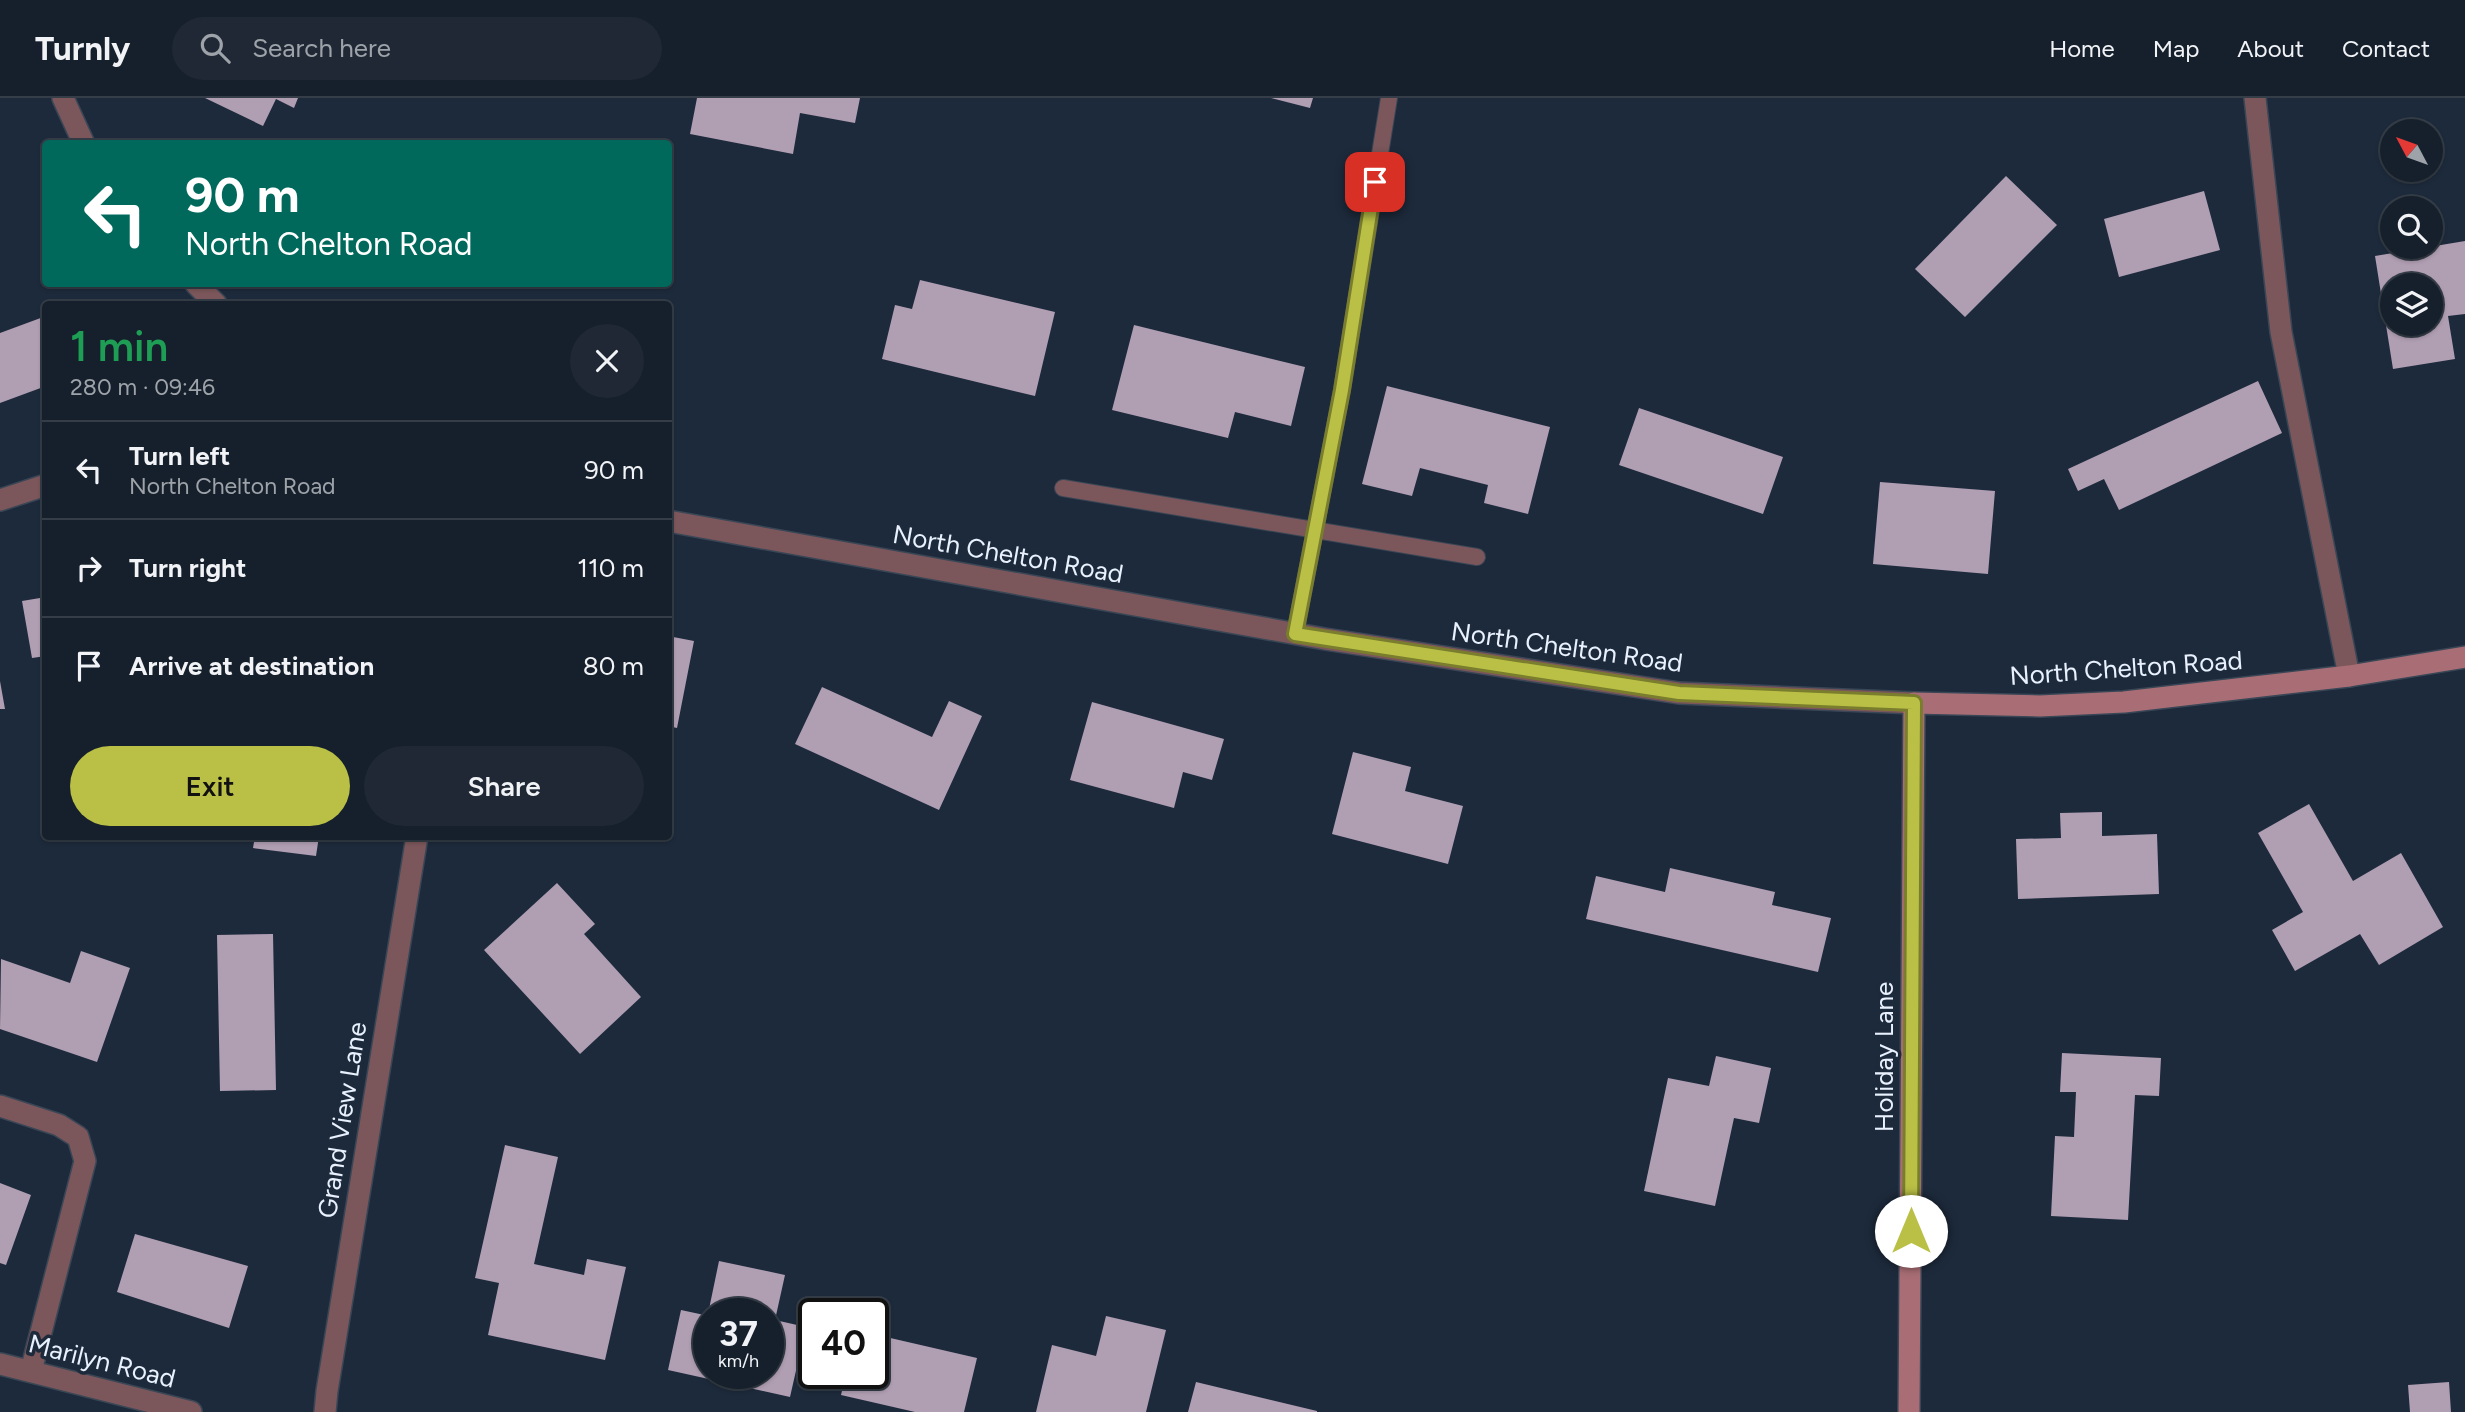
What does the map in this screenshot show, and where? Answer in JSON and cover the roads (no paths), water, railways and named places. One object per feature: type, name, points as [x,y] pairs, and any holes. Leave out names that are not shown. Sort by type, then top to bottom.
[{"type":"street","points":[[63,98],[82,140]]},
{"type":"street","points":[[2255,98],[2281,332],[2349,676]]},
{"type":"street","points":[[199,287],[213,301]]},
{"type":"street","points":[[0,500],[42,486]]},
{"type":"street","name":"North Chelton Road","points":[[672,522],[1295,634],[1679,693],[2039,706],[2124,702],[2349,676],[2465,657]]},
{"type":"street","name":"Holiday Lane","points":[[1909,1412],[1914,703]]},
{"type":"street","name":"Grand View Lane","points":[[325,1412],[416,840]]},
{"type":"street","points":[[0,1107],[60,1125],[78,1137],[85,1161],[31,1371]]},
{"type":"street","name":"Marilyn Road","points":[[0,1364],[191,1412]]},
{"type":"lane","points":[[1295,634],[1342,390],[1389,98]]},
{"type":"lane","points":[[1063,488],[1478,557]]}]
